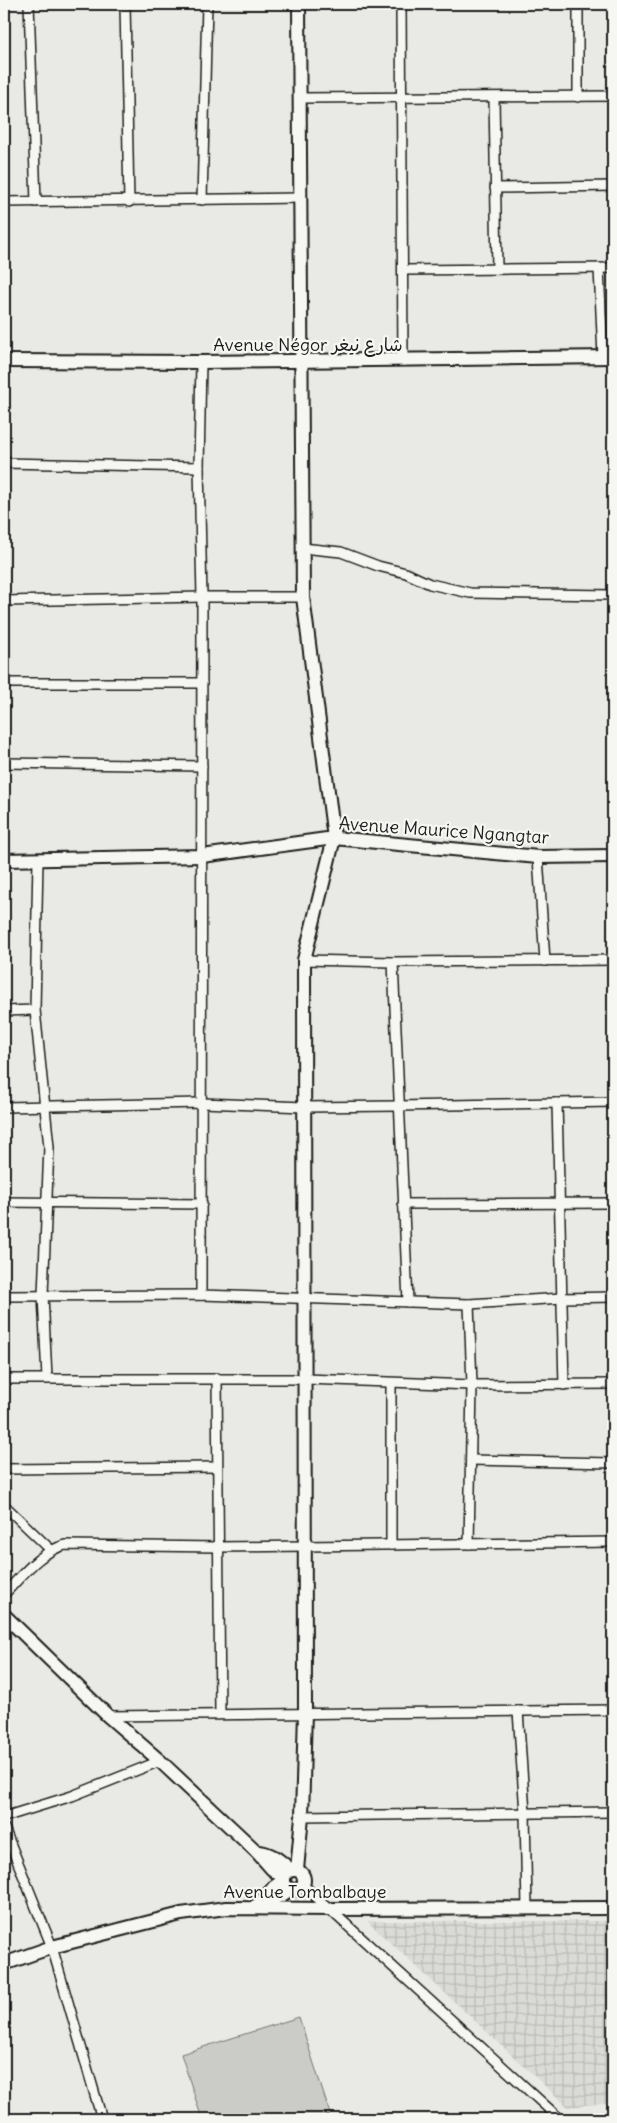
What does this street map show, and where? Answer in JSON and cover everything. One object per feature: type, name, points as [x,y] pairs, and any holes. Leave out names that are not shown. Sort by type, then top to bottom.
[{"type":"street","points":[[30,4],[36,202]]},
{"type":"street","points":[[125,4],[129,202]]},
{"type":"street","points":[[202,200],[207,4]]},
{"type":"street","points":[[257,1904],[282,1895],[292,1879],[302,1816],[305,1712],[304,960],[334,838],[302,597],[301,98],[299,4]]},
{"type":"street","points":[[400,4],[403,361]]},
{"type":"street","points":[[578,4],[578,97]]},
{"type":"street","points":[[301,98],[402,99],[613,96]]},
{"type":"street","points":[[494,98],[497,269]]},
{"type":"street","points":[[495,188],[613,186]]},
{"type":"street","points":[[4,202],[129,202],[301,198]]},
{"type":"street","points":[[599,268],[608,357]]},
{"type":"street","points":[[403,270],[613,268]]},
{"type":"street","name":"Avenue Négor شارع نيغر","points":[[4,361],[403,361],[608,357]]},
{"type":"street","points":[[201,362],[199,467],[202,597],[201,1295]]},
{"type":"street","points":[[4,463],[199,467]]},
{"type":"street","points":[[302,548],[341,552],[378,566],[406,573],[430,584],[470,593],[613,595]]},
{"type":"street","points":[[4,601],[302,597]]},
{"type":"street","points":[[4,683],[202,683]]},
{"type":"street","points":[[4,763],[202,766]]},
{"type":"street","name":"Avenue Maurice Ngangtar","points":[[4,860],[202,856],[334,838],[538,856],[613,856]]},
{"type":"street","points":[[538,856],[545,961]]},
{"type":"street","points":[[38,860],[35,1010],[49,1147],[43,1295],[47,1378]]},
{"type":"street","points":[[304,960],[393,962],[613,960]]},
{"type":"street","points":[[393,962],[408,1302]]},
{"type":"street","points":[[4,1012],[35,1010]]},
{"type":"street","points":[[4,1107],[202,1103],[304,1107],[613,1102]]},
{"type":"street","points":[[557,1103],[564,1385]]},
{"type":"street","points":[[4,1202],[202,1204]]},
{"type":"street","points":[[403,1204],[613,1203]]},
{"type":"street","points":[[4,1296],[201,1295],[469,1304],[613,1297]]},
{"type":"street","points":[[469,1304],[472,1385],[469,1544]]},
{"type":"street","points":[[217,1378],[220,1714]]},
{"type":"street","points":[[4,1379],[217,1378],[472,1385],[613,1384]]},
{"type":"street","points":[[391,1383],[391,1545]]},
{"type":"street","points":[[471,1460],[613,1463]]},
{"type":"street","points":[[4,1469],[218,1467]]},
{"type":"street","points":[[4,1504],[50,1549]]},
{"type":"street","points":[[4,1594],[50,1549],[64,1545],[219,1547],[613,1542]]},
{"type":"street","points":[[4,1615],[108,1716],[160,1761],[256,1852],[266,1864],[292,1879],[331,1909],[560,2119]]},
{"type":"street","points":[[518,1710],[525,1813],[527,1908]]},
{"type":"street","points":[[108,1716],[305,1712],[613,1710]]},
{"type":"street","points":[[4,1817],[72,1796],[160,1761]]},
{"type":"street","points":[[302,1816],[613,1812]]},
{"type":"street","points":[[4,1828],[52,1947],[102,2119]]},
{"type":"street","name":"Avenue Tombalbaye","points":[[4,1964],[52,1947],[181,1914],[257,1904],[331,1909],[613,1908]]},
{"type":"shaded area","points":[[367,1921],[613,1921],[613,2102],[568,2107]]},
{"type":"shaded area","points":[[299,2017],[330,2114],[315,2119],[202,2119],[181,2054]]}]
